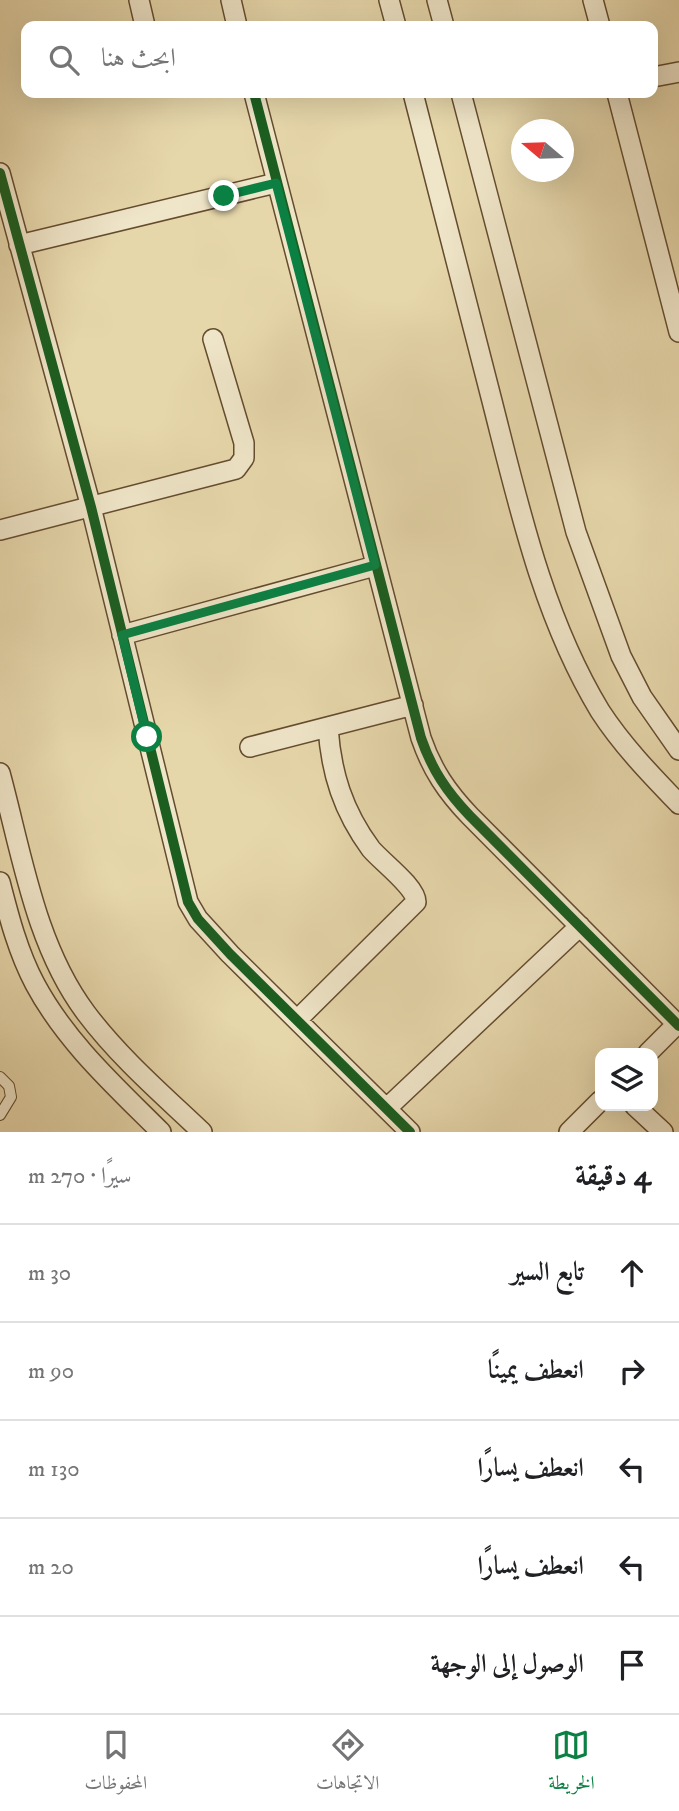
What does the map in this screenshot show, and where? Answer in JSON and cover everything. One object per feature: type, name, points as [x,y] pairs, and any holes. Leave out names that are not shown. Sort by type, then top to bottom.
[{"type":"street","points":[[139,0],[144,21]]},
{"type":"street","points":[[231,0],[236,21]]},
{"type":"street","points":[[389,0],[395,21]]},
{"type":"street","points":[[437,0],[443,21]]},
{"type":"street","points":[[593,0],[599,21]]},
{"type":"street","points":[[658,76],[679,72]]},
{"type":"street","points":[[255,98],[375,565],[431,766],[448,793],[678,1025],[653,1048]]},
{"type":"street","points":[[414,98],[523,522],[551,605],[573,661],[602,713],[638,760],[679,804]]},
{"type":"street","points":[[462,98],[576,532],[621,656],[642,697],[679,750]]},
{"type":"street","points":[[618,98],[679,332]]},
{"type":"street","points":[[0,173],[91,507],[188,902],[211,934],[410,1132]]},
{"type":"street","points":[[19,244],[276,183]]},
{"type":"street","points":[[0,530],[230,472],[241,464],[244,443],[214,339]]},
{"type":"street","points":[[122,635],[375,565]]},
{"type":"street","points":[[250,747],[413,705]]},
{"type":"street","points":[[297,1020],[416,902],[413,890],[382,863],[360,833],[342,800],[331,765],[328,727]]},
{"type":"street","points":[[0,773],[43,931],[61,974],[85,1013],[115,1048],[202,1132]]},
{"type":"street","points":[[0,882],[16,940],[35,983],[60,1024],[90,1060],[161,1132]]},
{"type":"street","points":[[387,1108],[580,926]]},
{"type":"street","points":[[569,1132],[595,1106]]},
{"type":"street","points":[[640,1111],[663,1132]]},
{"type":"street","points":[[168,1132],[185,1116]]},
{"type":"lane","points":[[0,1077],[9,1086],[11,1097],[0,1115]]},
{"type":"cycle path","points":[[255,98],[421,738],[430,760],[447,789],[470,816],[679,1026]]},
{"type":"cycle path","points":[[0,173],[91,507],[188,902],[198,919],[230,954],[410,1132]]},
{"type":"route","points":[[147,737],[122,635],[375,565],[276,183],[224,196]]}]
